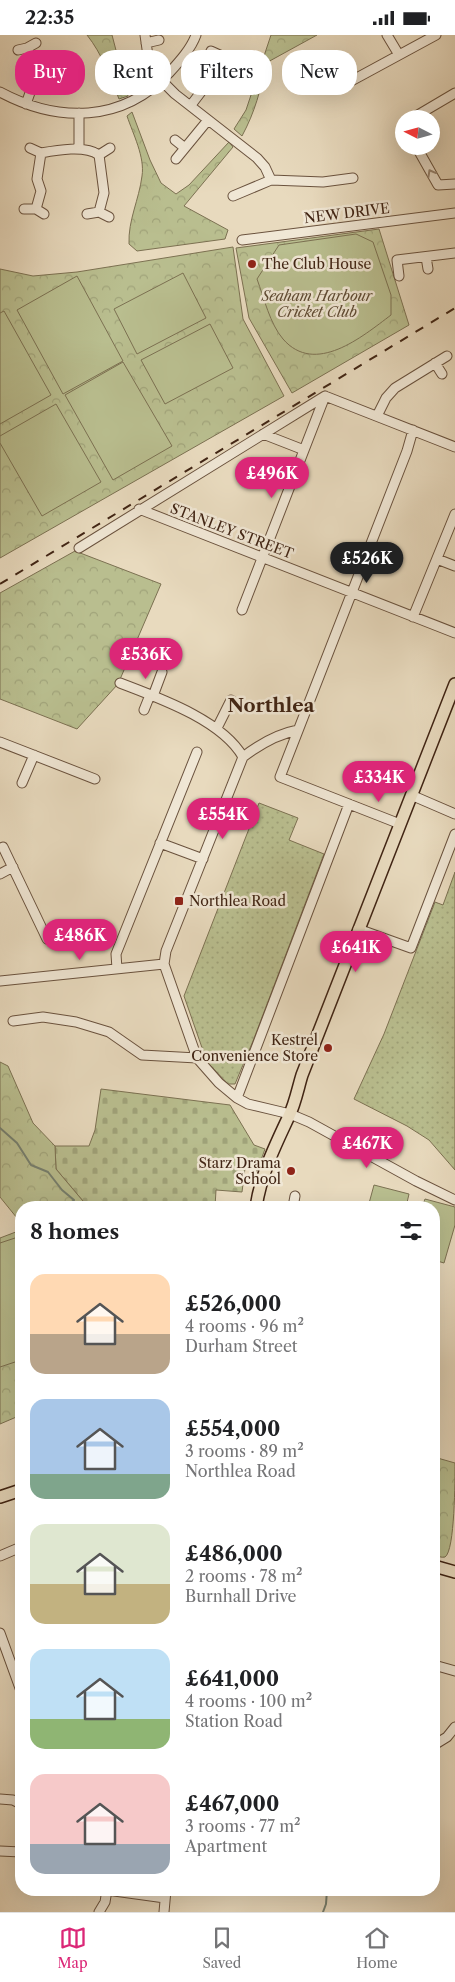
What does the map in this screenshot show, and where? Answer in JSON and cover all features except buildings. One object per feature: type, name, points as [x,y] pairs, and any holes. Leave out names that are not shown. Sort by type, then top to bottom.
[{"type":"main road","points":[[257,1201],[262,1177],[290,1114],[302,1075],[358,929],[455,684]]},
{"type":"main road","points":[[0,1497],[15,1492]]},
{"type":"main road","points":[[440,1567],[455,1571]]},
{"type":"street","points":[[171,71],[181,60],[196,35]]},
{"type":"street","points":[[387,35],[399,55]]},
{"type":"street","points":[[357,78],[436,35]]},
{"type":"street","points":[[146,39],[159,40]]},
{"type":"street","points":[[23,50],[36,43]]},
{"type":"street","points":[[171,90],[257,158],[265,167],[272,180]]},
{"type":"street","points":[[0,92],[47,111],[79,113],[106,110],[125,104],[142,95]]},
{"type":"street","points":[[426,110],[455,93]]},
{"type":"street","points":[[26,104],[29,95]]},
{"type":"street","points":[[191,105],[199,95]]},
{"type":"street","points":[[79,113],[79,149]]},
{"type":"street","points":[[176,159],[208,120]]},
{"type":"street","points":[[175,140],[184,148]]},
{"type":"street","points":[[30,147],[41,153],[79,149],[93,151],[99,155],[104,193],[99,212]]},
{"type":"street","points":[[99,155],[110,148]]},
{"type":"street","points":[[24,209],[40,212],[41,191],[37,179],[41,153]]},
{"type":"street","points":[[421,155],[438,185],[455,184]]},
{"type":"street","points":[[233,196],[272,180],[323,182],[353,178]]},
{"type":"street","points":[[88,213],[99,212],[109,217]]},
{"type":"street","name":"NEW DRIVE","points":[[242,240],[455,213]]},
{"type":"street","points":[[399,276],[397,260],[455,253]]},
{"type":"street","points":[[426,257],[428,269]]},
{"type":"street","points":[[377,416],[386,398],[395,388],[447,356]]},
{"type":"street","points":[[435,363],[442,374]]},
{"type":"street","points":[[325,396],[455,447]]},
{"type":"street","points":[[79,548],[139,509],[325,396]]},
{"type":"street","points":[[242,610],[325,396]]},
{"type":"street","points":[[400,824],[280,777],[350,593],[407,451],[413,430]]},
{"type":"street","points":[[263,434],[304,450]]},
{"type":"street","name":"STANLEY STREET","points":[[139,509],[455,633]]},
{"type":"street","points":[[413,617],[455,514]]},
{"type":"street","points":[[437,559],[455,566]]},
{"type":"street","points":[[144,710],[162,672]]},
{"type":"street","points":[[120,683],[152,696],[217,728],[237,746],[243,757]]},
{"type":"street","points":[[217,728],[231,700]]},
{"type":"street","points":[[298,730],[282,733],[259,745],[243,757],[166,951],[164,965],[197,1058],[219,1083],[237,1098],[248,1104],[290,1114],[310,1122],[400,1173],[455,1200]]},
{"type":"street","points":[[0,742],[95,779]]},
{"type":"street","points":[[118,969],[116,954],[197,752]]},
{"type":"street","points":[[22,783],[34,755]]},
{"type":"street","points":[[412,795],[455,814]]},
{"type":"street","points":[[237,1098],[349,804]]},
{"type":"street","points":[[358,929],[411,948],[455,834]]},
{"type":"street","points":[[160,843],[203,859]]},
{"type":"street","points":[[3,847],[47,939]]},
{"type":"street","points":[[0,874],[13,867]]},
{"type":"street","points":[[0,981],[164,965]]},
{"type":"street","points":[[13,1021],[43,1017],[76,1022],[109,1032],[142,1055],[197,1058]]},
{"type":"street","points":[[294,1201],[295,1196]]},
{"type":"street","points":[[0,1556],[15,1550]]},
{"type":"street","points":[[0,1633],[15,1674]]},
{"type":"street","points":[[440,1667],[455,1671]]},
{"type":"street","points":[[440,1741],[447,1737],[455,1727]]},
{"type":"street","points":[[0,1799],[15,1801]]},
{"type":"street","points":[[0,1851],[15,1852]]},
{"type":"street","points":[[100,1912],[106,1896]]},
{"type":"street","points":[[164,1912],[165,1896]]},
{"type":"green space","points":[[87,35],[112,35],[116,50],[96,50]]},
{"type":"green space","points":[[271,35],[317,35],[290,50],[282,50],[282,54],[272,60],[272,50],[266,50]]},
{"type":"green space","points":[[117,95],[128,95],[128,96],[119,99]]},
{"type":"green space","points":[[251,95],[258,95],[251,118],[242,136],[234,129],[246,110]]},
{"type":"green space","points":[[132,112],[161,183],[176,194],[189,185],[229,142],[233,147],[184,206],[228,230],[225,239],[137,251],[129,244],[130,227],[142,176],[142,161],[127,116]]},
{"type":"green space","name":"Seaham Harbour Cricket Club","points":[[379,229],[409,325],[292,393],[249,318],[236,248]]},
{"type":"green space","name":"Seaham Harbour Cricket Club","points":[[356,234],[373,242],[391,295],[391,315],[353,342],[338,349],[324,353],[309,354],[296,349],[283,339],[274,326],[257,279],[279,245]]},
{"type":"green space","points":[[233,247],[243,319],[284,396],[0,558],[0,269],[33,276],[77,272]]},
{"type":"green space","points":[[183,273],[206,318],[137,354],[114,309]]},
{"type":"green space","points":[[77,276],[123,361],[63,394],[17,310]]},
{"type":"green space","points":[[4,311],[51,395],[0,424],[0,313]]},
{"type":"green space","points":[[210,324],[233,368],[165,404],[141,360]]},
{"type":"green space","points":[[123,362],[172,446],[113,480],[65,395]]},
{"type":"green space","points":[[56,404],[101,482],[42,516],[0,443],[0,436]]},
{"type":"green space","points":[[75,551],[161,584],[118,684],[77,729],[0,699],[0,593]]},
{"type":"green space","points":[[259,803],[298,818],[289,840],[324,854],[253,1041],[235,1084],[228,1084],[207,1062],[184,996]]},
{"type":"green space","points":[[455,872],[455,1170],[429,1140],[407,1126],[354,1099],[384,1034],[435,902],[443,905]]},
{"type":"green space","points":[[0,1062],[8,1066],[33,1123],[55,1146],[56,1169],[83,1201],[15,1201],[15,1216],[0,1197]]},
{"type":"green space","points":[[101,1089],[230,1105],[254,1145],[265,1149],[257,1171],[245,1168],[242,1192],[216,1190],[215,1201],[83,1201],[56,1169],[55,1146],[89,1146],[95,1130]]},
{"type":"green space","points":[[374,1185],[409,1194],[407,1201],[370,1201]]},
{"type":"green space","points":[[440,1203],[455,1207],[455,1225],[444,1263],[440,1262]]},
{"type":"green space","points":[[15,1232],[15,1418],[0,1424],[0,1238]]},
{"type":"green space","points":[[15,1238],[15,1362],[0,1367],[0,1243]]},
{"type":"green space","points":[[440,1459],[455,1463],[453,1529],[448,1552],[444,1557],[440,1557]]},
{"type":"waterway","points":[[0,1128],[17,1143],[31,1165],[48,1172],[73,1201]]},
{"type":"waterway","points":[[323,1912],[327,1896]]},
{"type":"railway","points":[[0,584],[455,308]]},
{"type":"place","name":"The Club House","points":[[252,264]]},
{"type":"place","name":"Northlea Road","points":[[179,901]]},
{"type":"place","name":"Kestrel Convenience Store","points":[[328,1048]]},
{"type":"place","name":"Starz Drama School","points":[[291,1171]]},
{"type":"district","name":"Northlea","points":[[271,705]]}]
